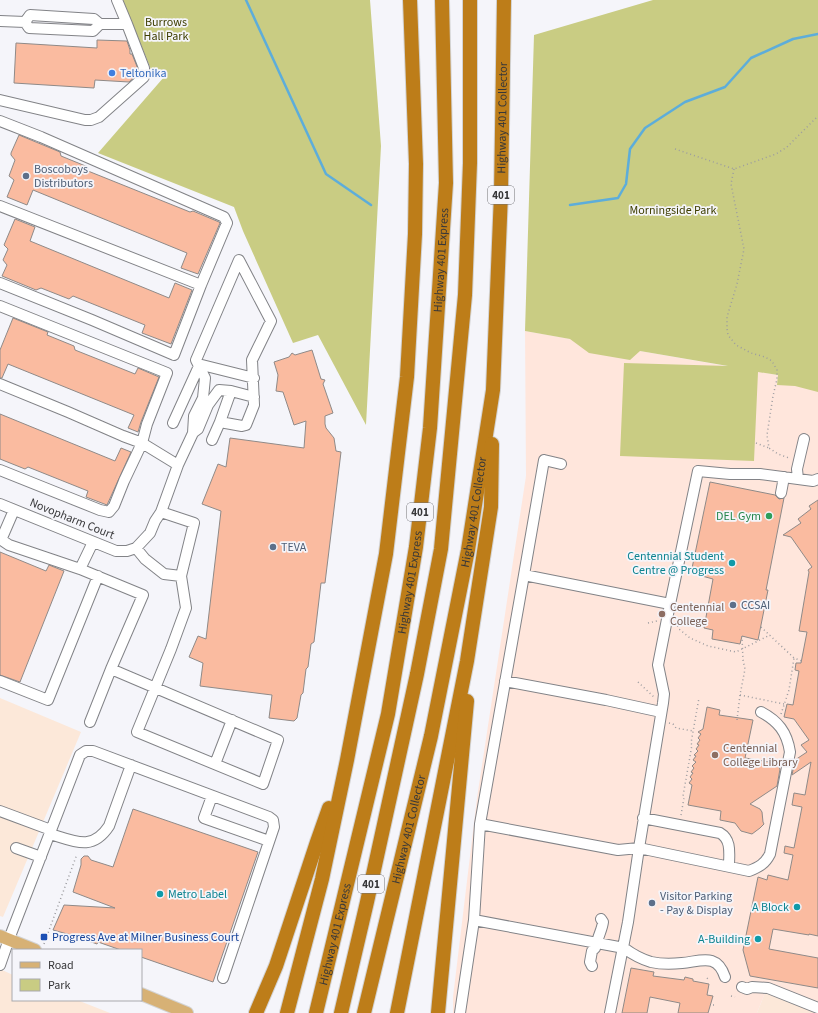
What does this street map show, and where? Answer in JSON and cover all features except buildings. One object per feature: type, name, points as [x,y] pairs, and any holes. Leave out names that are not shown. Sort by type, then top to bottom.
[{"type":"highway","name":"401","points":[[287,1013],[322,879],[347,760],[386,554],[407,377],[415,234],[416,164],[410,0]]},
{"type":"highway","name":"Highway 401 Express","points":[[316,1013],[388,714],[416,547],[430,428],[446,183],[442,0]]},
{"type":"highway","name":"Highway 401 Express","points":[[341,1013],[417,674],[441,549],[465,295],[470,163],[470,0]]},
{"type":"highway","name":"Highway 401 Collector","points":[[364,1013],[431,736],[468,550],[493,390],[501,194],[504,0]]},
{"type":"highway","points":[[397,1013],[467,661],[491,507],[493,390]]},
{"type":"highway","points":[[438,1013],[456,806],[468,695],[467,661]]},
{"type":"highway","points":[[256,1013],[276,966],[317,842],[347,760]]},
{"type":"main road","points":[[4,938],[40,947]]},
{"type":"main road","points":[[142,994],[188,1013]]},
{"type":"street","points":[[0,100],[85,120],[99,117],[144,77],[144,68],[117,0]]},
{"type":"street","points":[[0,21],[25,22],[28,28],[93,31],[100,24],[127,24]]},
{"type":"street","points":[[0,121],[41,137],[224,217],[227,223],[201,285],[174,356],[92,320],[0,283]]},
{"type":"street","points":[[0,206],[201,285]]},
{"type":"street","points":[[181,576],[164,574],[145,559],[136,548],[150,533],[161,512],[178,465],[193,433],[194,416],[203,398],[205,378],[196,360],[240,260],[271,321],[252,360],[254,378],[254,406],[246,425],[242,426],[220,422]]},
{"type":"street","points":[[0,306],[167,373],[147,424],[142,443],[114,506],[109,512],[100,510],[0,470]]},
{"type":"street","points":[[198,365],[254,378]]},
{"type":"street","points":[[172,423],[198,365]]},
{"type":"street","points":[[0,384],[142,443],[178,465]]},
{"type":"street","points":[[193,433],[198,429],[208,405],[219,390],[254,397]]},
{"type":"street","points":[[212,440],[231,392]]},
{"type":"street","points":[[798,480],[797,469],[804,439]]},
{"type":"street","points":[[460,1013],[474,920],[476,862],[480,824],[544,460],[561,464]]},
{"type":"street","points":[[610,1013],[624,948],[643,818],[664,694],[658,665],[698,471],[730,474],[760,474],[798,480],[818,479]]},
{"type":"street","points":[[781,493],[784,477]]},
{"type":"street","name":"Novopharm Court","points":[[0,504],[116,551],[127,551],[136,548]]},
{"type":"street","points":[[14,510],[1,540],[9,545],[80,569],[143,595],[90,722]]},
{"type":"street","points":[[111,670],[155,688],[232,720],[278,740],[263,784],[137,732],[155,688],[186,608],[181,576],[194,523],[161,512]]},
{"type":"street","points":[[80,569],[92,542]]},
{"type":"street","points":[[524,575],[670,604]]},
{"type":"street","points":[[0,680],[48,700],[98,576]]},
{"type":"street","points":[[505,681],[661,712]]},
{"type":"street","points":[[480,824],[624,851],[639,848],[749,871],[759,867],[766,861],[770,854],[790,752],[788,740],[775,721],[760,712]]},
{"type":"street","points":[[215,764],[232,720]]},
{"type":"street","points":[[0,965],[4,938],[41,857],[80,755],[86,751],[93,751],[269,817],[273,820],[274,827],[223,978]]},
{"type":"street","points":[[0,811],[81,843],[94,841],[104,834],[109,826],[131,765]]},
{"type":"street","points":[[212,796],[204,818],[269,841]]},
{"type":"street","points":[[643,818],[720,833],[725,836],[729,843],[729,866]]},
{"type":"street","points":[[16,848],[41,857]]},
{"type":"street","points":[[592,968],[598,952],[596,943],[602,932],[604,922],[601,918]]},
{"type":"street","points":[[474,920],[624,948],[638,957],[652,962],[682,963],[704,959],[713,961],[720,966],[725,977]]},
{"type":"street","points":[[742,988],[768,988],[818,1008]]},
{"type":"path","points":[[675,148],[734,169],[776,154],[787,147],[818,116]]},
{"type":"path","points":[[734,169],[731,184],[744,249],[737,284],[727,317],[728,335],[736,345],[751,353],[765,357],[772,361],[777,370],[777,379],[767,435],[769,448]]},
{"type":"path","points":[[756,443],[769,448],[778,454],[799,461]]},
{"type":"path","points":[[667,620],[676,622],[679,629],[690,638],[708,646],[736,652],[770,634]]},
{"type":"path","points":[[761,627],[794,658],[802,662]]},
{"type":"path","points":[[737,720],[745,669],[742,636]]},
{"type":"path","points":[[781,714],[789,690],[794,658]]},
{"type":"path","points":[[638,682],[658,702]]},
{"type":"path","points":[[740,695],[784,704]]},
{"type":"path","points":[[681,815],[699,698]]},
{"type":"path","points":[[667,723],[673,724],[676,728],[693,731]]},
{"type":"path","points":[[40,947],[77,854]]},
{"type":"path","points":[[731,996],[735,997]]},
{"type":"shaded area","name":"Centennial College","points":[[525,331],[818,382],[818,1013],[765,993],[757,1013],[453,1013],[453,997],[477,798],[526,476]]},
{"type":"shaded area","points":[[0,698],[81,732],[3,917],[0,916]]},
{"type":"shaded area","points":[[0,969],[12,975],[12,1001],[80,1001],[110,1013],[0,1013]]},
{"type":"shaded area","points":[[765,993],[817,1013],[757,1013]]},
{"type":"green space","name":"Burrows Hall Park","points":[[123,0],[370,0],[381,146],[366,425],[318,335],[293,343],[243,231],[234,207],[98,153],[164,77],[161,71],[154,77]]},
{"type":"green space","name":"Morningside Park","points":[[653,0],[818,0],[818,392],[795,386],[777,385],[778,375],[758,372],[754,461],[620,456],[624,363],[728,366],[640,351],[630,360],[589,353],[570,339],[525,331],[534,35]]},
{"type":"waterway","points":[[246,0],[326,174],[371,205]]},
{"type":"waterway","points":[[570,205],[618,198],[626,184],[630,149],[645,128],[685,102],[725,87],[751,58],[793,39],[818,34]]},
{"type":"place","name":"Teltonika","points":[[112,73]]},
{"type":"place","name":"Boscoboys Distributors","points":[[26,176]]},
{"type":"place","name":"DEL Gym","points":[[769,516]]},
{"type":"place","name":"TEVA","points":[[273,547]]},
{"type":"place","name":"Centennial Student Centre @ Progress","points":[[732,563]]},
{"type":"place","name":"CCSAI","points":[[733,605]]},
{"type":"place","name":"Centennial College","points":[[662,614]]},
{"type":"place","name":"Centennial College Library","points":[[715,755]]},
{"type":"place","name":"Metro Label","points":[[160,894]]},
{"type":"place","name":"Visitor Parking - Pay & Display","points":[[652,903]]},
{"type":"place","name":"A Block","points":[[797,907]]},
{"type":"place","name":"Progress Ave at Milner Business Court","points":[[44,937]]},
{"type":"place","name":"A-Building","points":[[758,939]]}]
